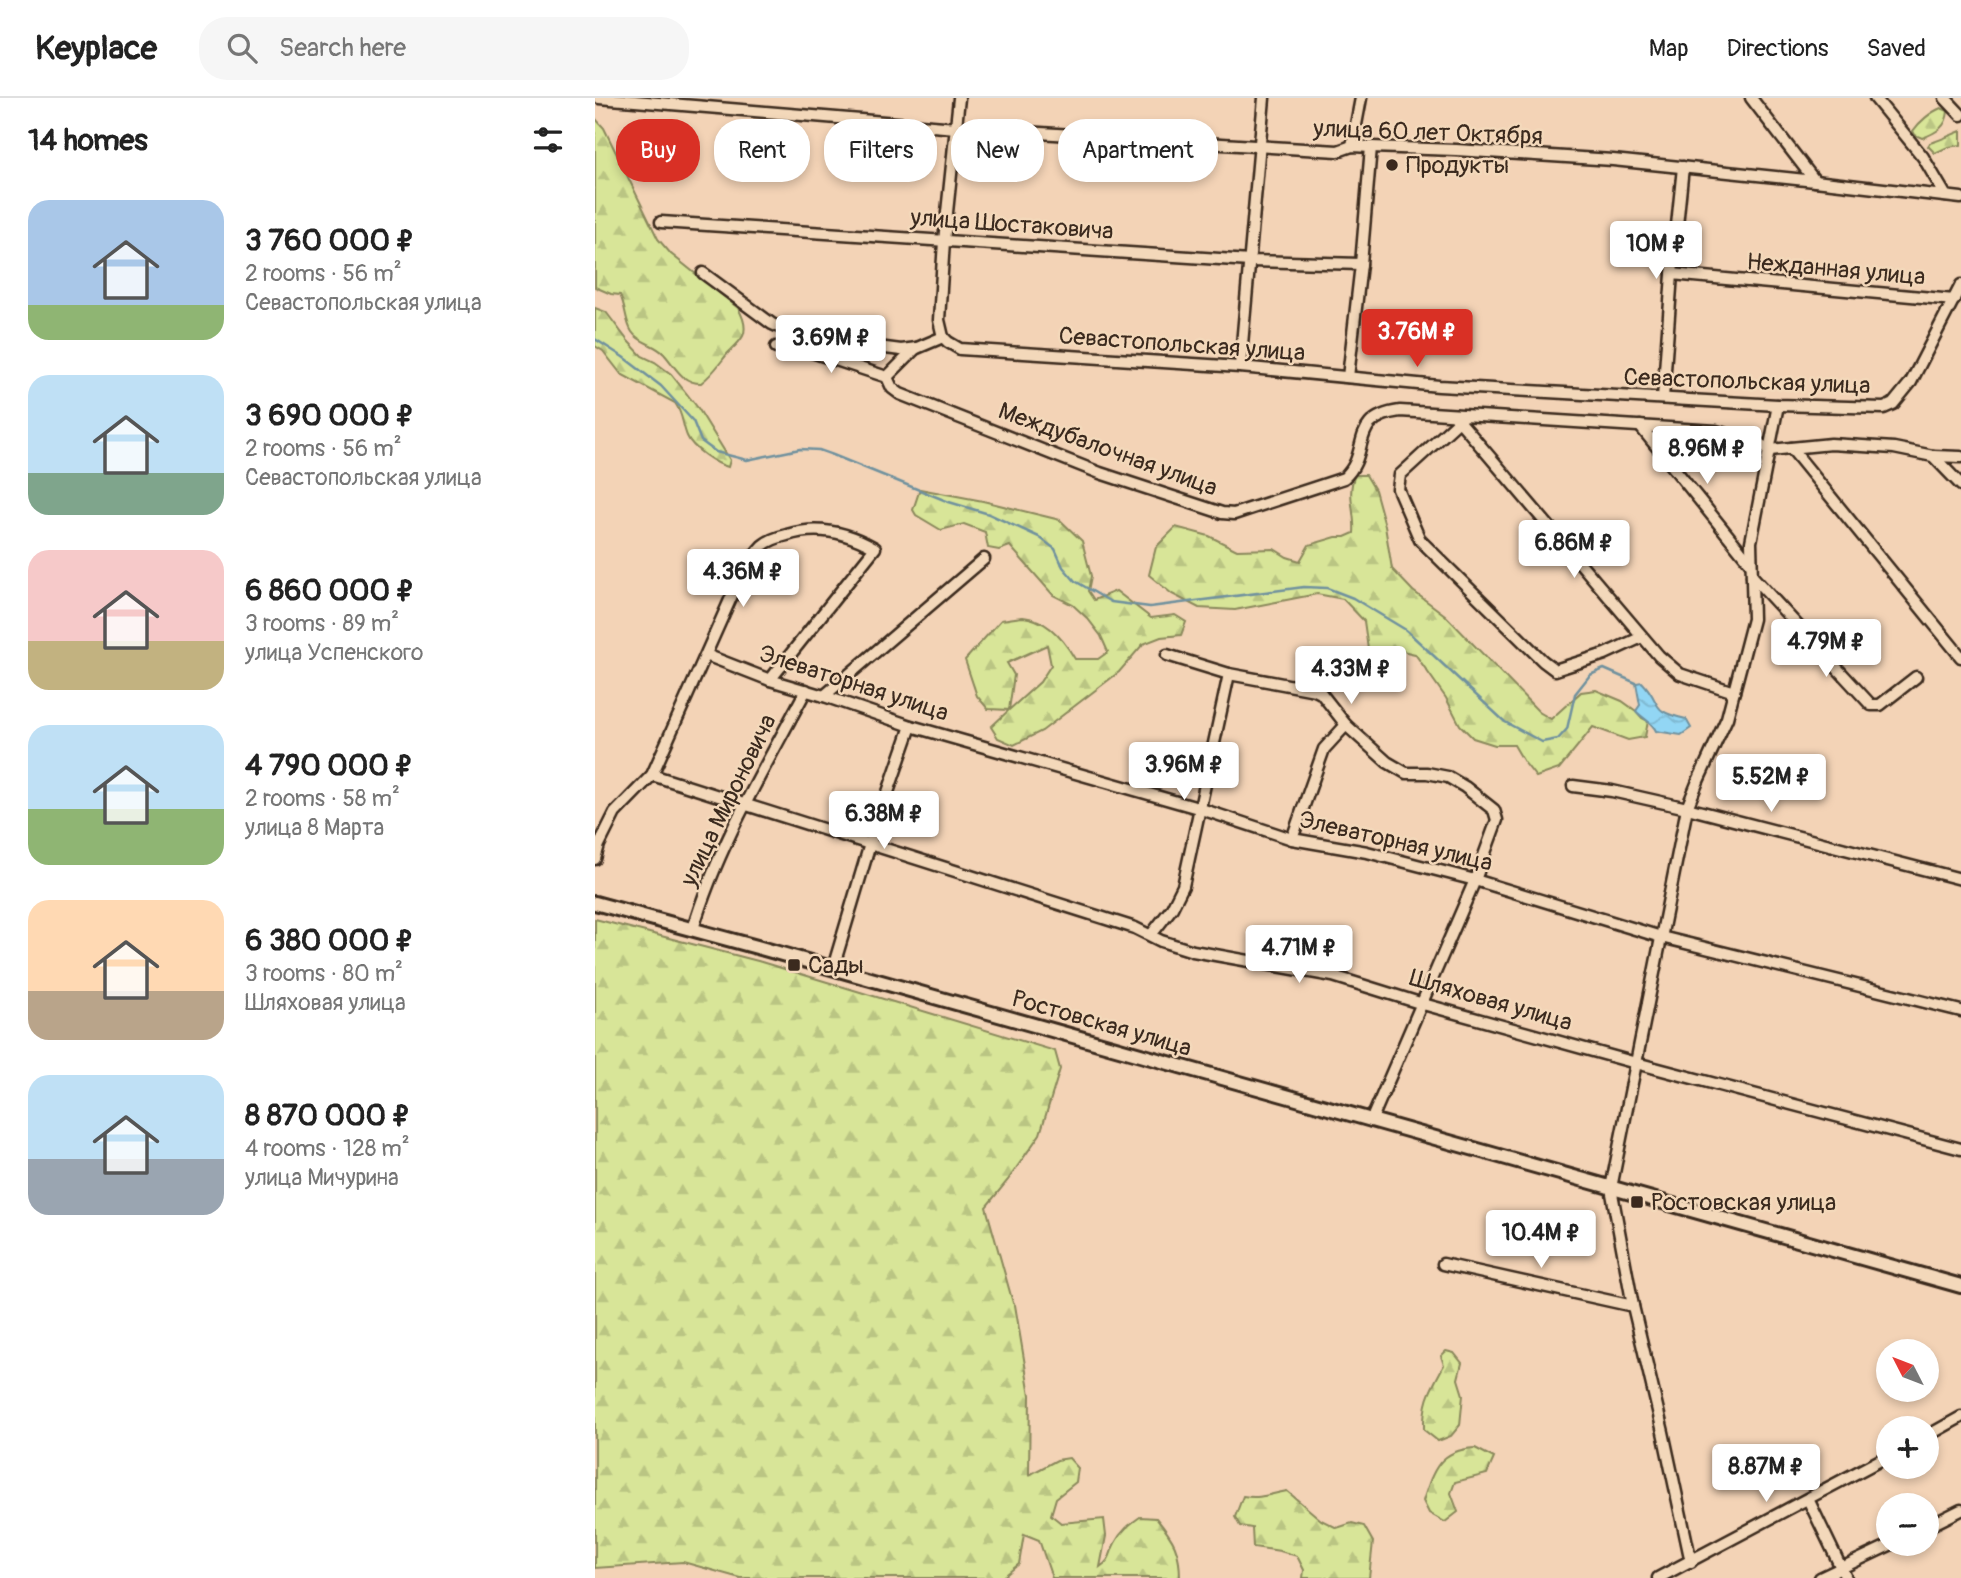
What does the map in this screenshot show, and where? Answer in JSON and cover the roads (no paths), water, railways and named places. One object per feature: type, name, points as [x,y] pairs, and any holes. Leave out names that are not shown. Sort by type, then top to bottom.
[{"type":"main road","name":"Ростовская улица","points":[[595,903],[1961,1286]]},
{"type":"street","name":"улица 60 лет Октября","points":[[599,98],[951,128]]},
{"type":"street","points":[[957,119],[959,98]]},
{"type":"street","points":[[1240,367],[1264,98]]},
{"type":"street","points":[[1352,146],[1361,98]]},
{"type":"street","points":[[1751,98],[1815,181]]},
{"type":"street","points":[[1875,98],[1923,158],[1946,197]]},
{"type":"street","points":[[1945,98],[1961,115]]},
{"type":"street","name":"улица 60 лет Октября","points":[[1044,134],[1338,151],[1352,146],[1371,146],[1613,160],[1961,198]]},
{"type":"street","points":[[1348,377],[1371,146]]},
{"type":"street","points":[[1663,398],[1683,167]]},
{"type":"street","points":[[703,273],[772,324],[792,333],[809,338],[901,350],[917,348],[943,337],[939,327],[939,312],[951,175]]},
{"type":"street","name":"улица Шостаковича","points":[[661,222],[1250,261],[1361,264]]},
{"type":"street","name":"Нежданная улица","points":[[1672,274],[1954,300]]},
{"type":"street","points":[[1954,300],[1961,285]]},
{"type":"street","name":"Севастопольская улица","points":[[943,337],[954,346],[972,351],[1240,367],[1452,387],[1778,405],[1884,408],[1902,396],[1912,382],[1954,300]]},
{"type":"street","points":[[776,347],[790,345],[887,377],[917,348]]},
{"type":"street","name":"Междубалочная улица","points":[[887,377],[892,388],[899,394],[1100,473],[1222,513],[1234,514],[1344,478],[1354,465],[1366,430],[1377,416],[1400,411],[1456,418]]},
{"type":"street","points":[[1691,1562],[1633,1306],[1611,1188],[1687,808],[1727,718],[1753,619],[1751,542],[1778,405]]},
{"type":"street","points":[[1456,418],[1659,656],[1680,674],[1734,692]]},
{"type":"street","points":[[1642,637],[1605,654],[1555,670],[1420,540],[1398,489],[1400,475],[1456,418],[1716,431],[1758,443],[1770,450],[1831,444],[1894,448],[1933,456],[1961,457]]},
{"type":"street","points":[[1640,426],[1751,564]]},
{"type":"street","points":[[1791,448],[1961,657]]},
{"type":"street","points":[[1933,456],[1961,485]]},
{"type":"street","points":[[595,859],[615,813],[652,775],[738,582],[764,544],[801,530],[818,529],[846,535],[875,548],[770,680]]},
{"type":"street","points":[[824,696],[984,559]]},
{"type":"street","points":[[1752,576],[1871,705],[1880,705],[1916,677]]},
{"type":"street","name":"Элеваторная улица","points":[[706,655],[770,680],[911,726],[1198,808],[1292,839],[1367,852],[1475,880],[1661,937],[1961,1011]]},
{"type":"street","points":[[1167,655],[1229,674],[1315,690],[1325,697],[1346,724],[1387,762],[1406,773],[1448,777],[1494,810],[1497,820],[1475,880],[1371,1121]]},
{"type":"street","points":[[1151,935],[1172,908],[1183,886],[1229,674]]},
{"type":"street","name":"улица Мироновича","points":[[693,929],[703,895],[745,804],[806,690]]},
{"type":"street","points":[[1292,839],[1324,749],[1346,724]]},
{"type":"street","points":[[832,968],[870,844],[911,726]]},
{"type":"street","name":"Шляховая улица","points":[[652,775],[1135,928],[1172,945],[1333,976],[1636,1063],[1961,1149]]},
{"type":"street","points":[[1573,786],[1612,791],[1687,808],[1961,879]]},
{"type":"street","points":[[1443,1264],[1633,1306]]},
{"type":"street","points":[[1939,1430],[1961,1418]]},
{"type":"street","points":[[1658,1578],[1876,1462]]},
{"type":"street","points":[[1808,1499],[1846,1578]]},
{"type":"street","points":[[1939,1521],[1961,1510]]},
{"type":"street","points":[[1820,1578],[1876,1551]]},
{"type":"water","points":[[1642,682],[1661,709],[1686,719],[1691,728],[1681,735],[1656,731],[1636,711],[1640,705],[1636,683]]},
{"type":"waterway","points":[[595,339],[661,386],[693,421],[701,441],[716,452],[747,460],[800,449],[819,450],[949,502],[989,514],[1039,537],[1055,549],[1063,567],[1075,581],[1111,602],[1150,607],[1304,587],[1327,588],[1353,598],[1406,630],[1505,722],[1542,742],[1558,739],[1567,729],[1575,694],[1590,675],[1604,669],[1636,683]]},
{"type":"place","name":"Продукты","points":[[1392,165]]},
{"type":"place","name":"Сады","points":[[794,965]]},
{"type":"place","name":"Ростовская улица","points":[[1637,1202]]}]
